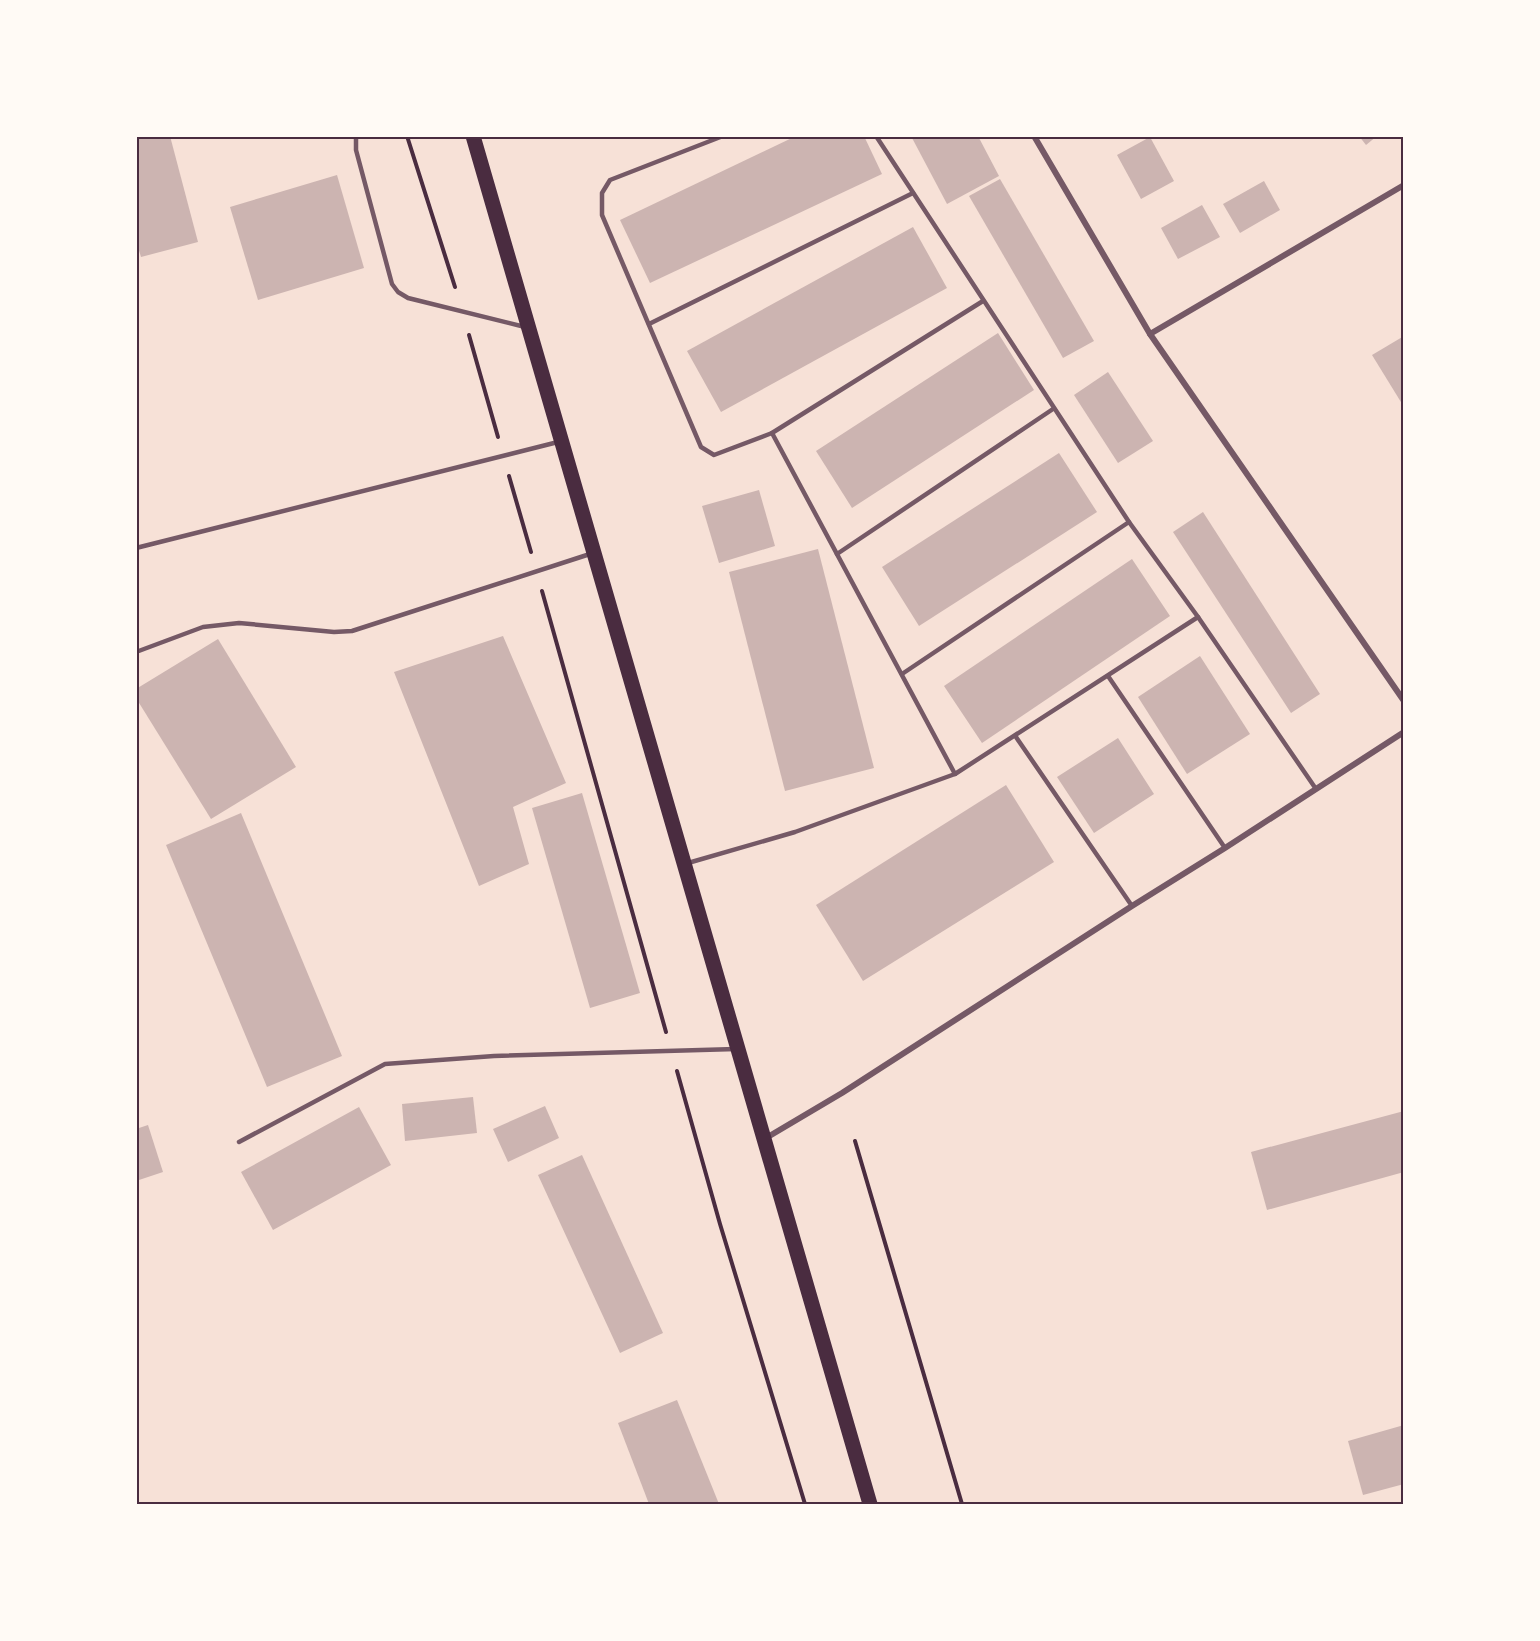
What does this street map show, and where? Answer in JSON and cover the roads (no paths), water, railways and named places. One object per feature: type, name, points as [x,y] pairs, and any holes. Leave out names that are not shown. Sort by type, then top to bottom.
[{"type":"main road","points":[[473,136],[593,554],[766,1138],[870,1504]]},
{"type":"street","points":[[1034,136],[1150,334],[1404,701]]},
{"type":"street","points":[[1150,334],[1404,185]]},
{"type":"street","points":[[766,1138],[842,1093],[1404,732]]},
{"type":"lane","points":[[356,136],[356,150],[392,284],[398,292],[408,298],[528,327]]},
{"type":"lane","points":[[723,136],[610,180],[602,193],[602,215],[702,447],[714,455],[772,433],[983,301]]},
{"type":"lane","points":[[876,136],[1129,522],[1317,789]]},
{"type":"lane","points":[[649,324],[914,193]]},
{"type":"lane","points":[[837,554],[1053,408]]},
{"type":"lane","points":[[772,433],[956,774]]},
{"type":"lane","points":[[136,548],[561,442]]},
{"type":"lane","points":[[902,674],[1129,522]]},
{"type":"lane","points":[[136,652],[203,627],[239,623],[334,632],[352,631],[593,554]]},
{"type":"lane","points":[[686,864],[795,832],[956,774],[1198,617]]},
{"type":"lane","points":[[1108,676],[1225,849]]},
{"type":"lane","points":[[1016,737],[1132,906]]},
{"type":"lane","points":[[239,1142],[385,1064],[494,1056],[739,1049]]}]
